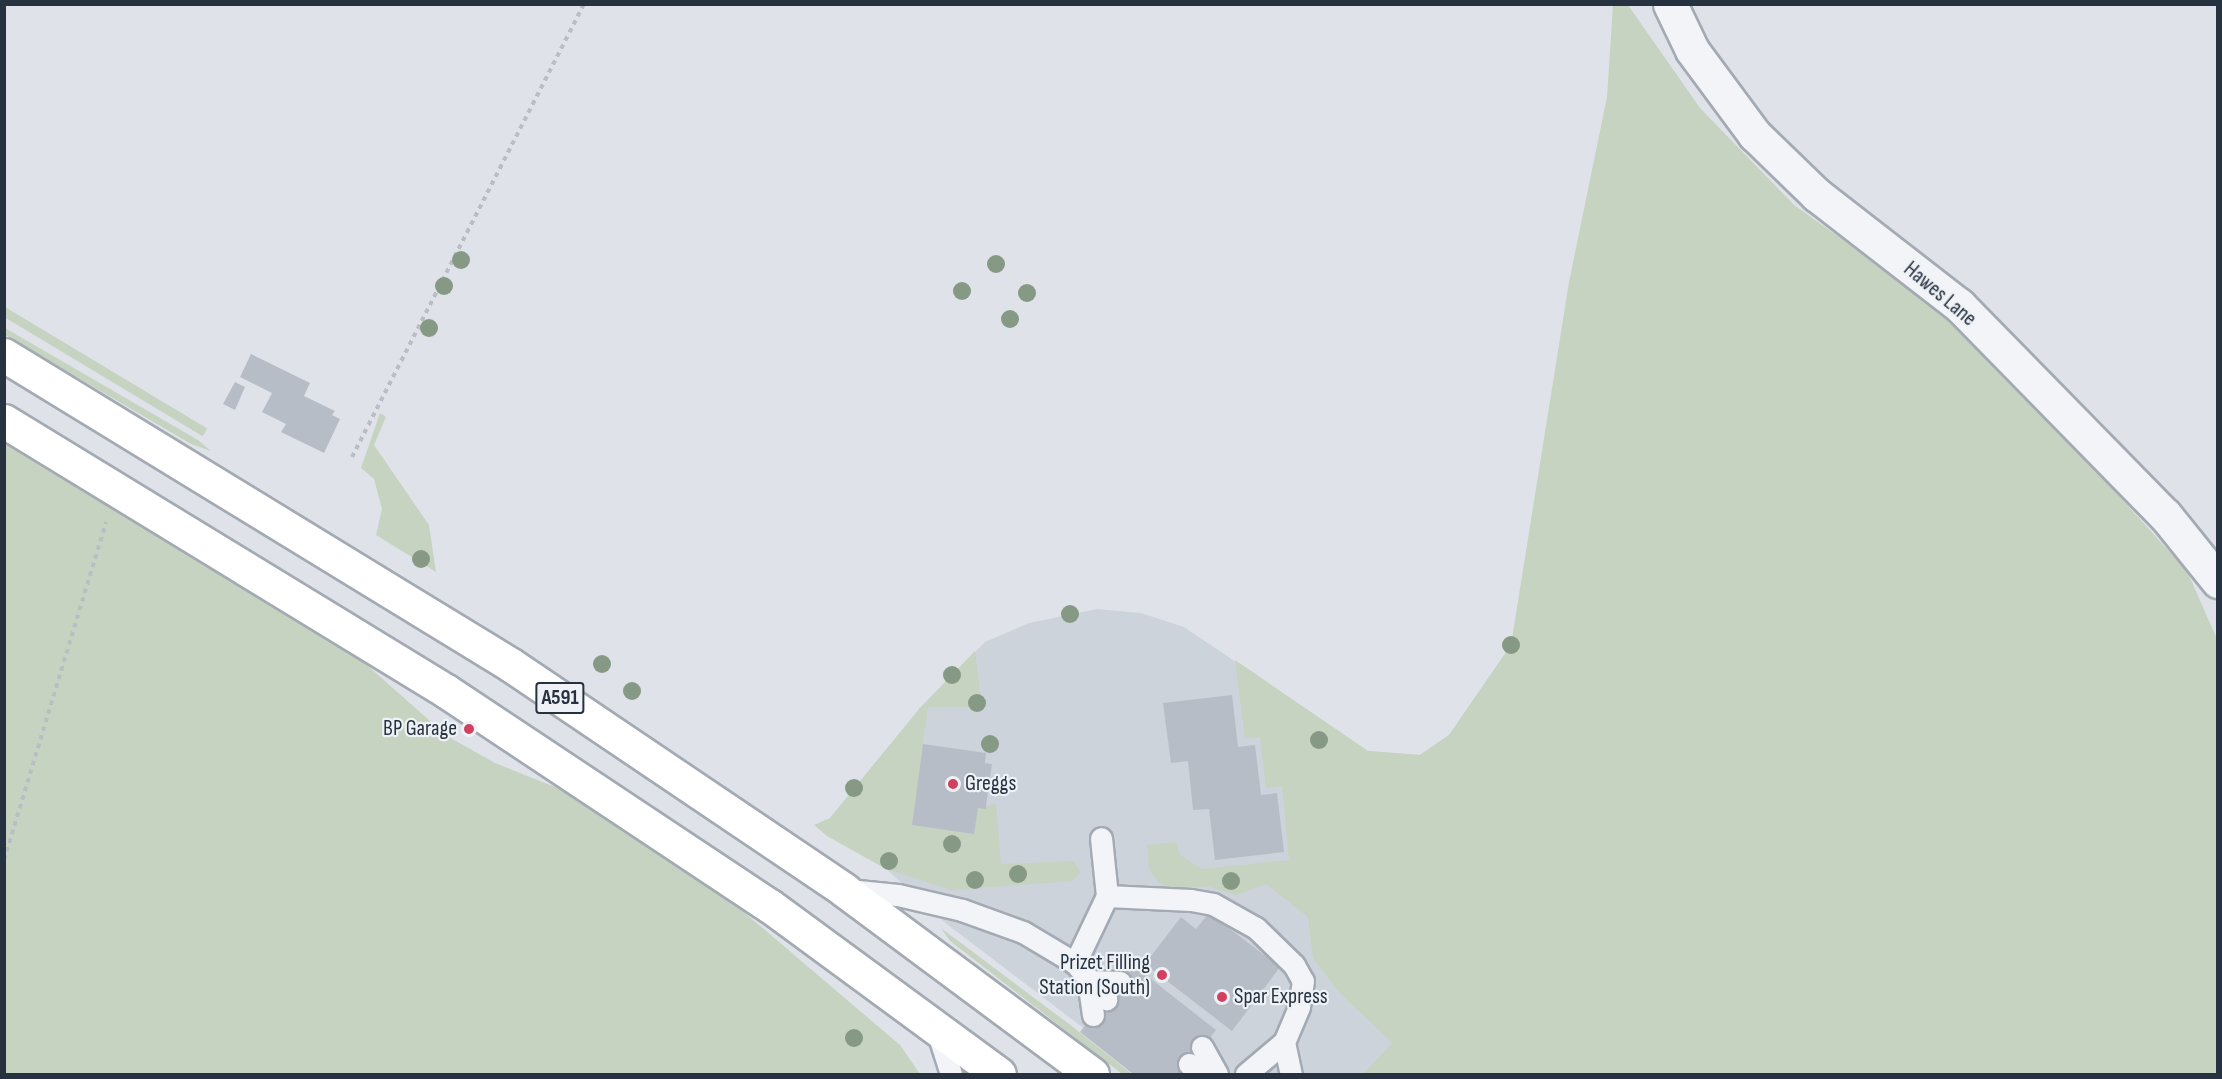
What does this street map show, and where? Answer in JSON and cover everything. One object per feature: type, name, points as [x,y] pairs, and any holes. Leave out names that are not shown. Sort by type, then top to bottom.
[{"type":"highway","name":"A591","points":[[4,355],[501,659],[844,890],[1092,1074]]},
{"type":"highway","name":"A591","points":[[4,421],[446,691],[770,906],[999,1074]]},
{"type":"street","name":"Hawes Lane","points":[[1670,4],[1692,51],[1755,135],[1817,195],[1959,305],[2165,515],[2217,581]]},
{"type":"lane","points":[[1075,963],[1107,896],[1101,838]]},
{"type":"lane","points":[[844,890],[897,895],[962,910],[1023,932],[1075,963],[1088,981],[1106,999]]},
{"type":"lane","points":[[1107,896],[1191,900],[1213,904],[1275,943],[1303,981],[1299,1007],[1284,1042],[1246,1074]]},
{"type":"lane","points":[[1088,981],[1120,982]]},
{"type":"lane","points":[[1088,981],[1093,1016]]},
{"type":"lane","points":[[936,1027],[951,1074]]},
{"type":"lane","points":[[1284,1042],[1291,1074]]},
{"type":"lane","points":[[1202,1047],[1217,1074]]},
{"type":"path","points":[[352,457],[376,406],[584,4]]},
{"type":"path","points":[[4,860],[110,514]]},
{"type":"shaded area","points":[[1097,609],[1141,613],[1184,627],[1368,751],[1420,755],[1449,735],[1511,645],[1407,1074],[1144,1074],[948,925],[830,818],[920,708],[985,642],[1029,623]]},
{"type":"green space","points":[[1613,5],[1628,5],[1700,108],[1794,205],[1945,312],[2010,376],[2187,571],[2217,639],[2217,1074],[1363,1074],[1392,1043],[1337,990],[1313,958],[1308,917],[1266,884],[1237,895],[1209,887],[1169,888],[1157,881],[1149,869],[1147,845],[1176,842],[1180,855],[1202,869],[1289,860],[1282,786],[1266,788],[1260,737],[1245,738],[1235,660],[1368,751],[1420,755],[1449,735],[1511,645],[1569,282],[1607,97]]},
{"type":"green space","points":[[5,307],[207,429],[203,436],[4,317]]},
{"type":"green space","points":[[5,328],[198,440],[211,451],[191,444],[5,335]]},
{"type":"green space","points":[[380,413],[386,417],[374,445],[429,525],[436,572],[376,535],[382,509],[374,479],[361,468]]},
{"type":"green space","points":[[4,440],[359,658],[447,736],[495,763],[570,793],[739,908],[900,1045],[920,1074],[5,1074]]},
{"type":"green space","points":[[975,651],[982,707],[928,707],[912,825],[974,833],[978,808],[996,804],[1001,864],[1074,861],[1080,872],[1073,881],[951,890],[884,868],[827,836],[814,825],[830,818],[920,708]]},
{"type":"green space","points":[[941,928],[1132,1074],[1122,1074],[950,941]]},
{"type":"building","points":[[251,354],[310,383],[304,396],[335,411],[332,415],[340,419],[324,453],[281,432],[286,424],[262,412],[272,393],[240,377]]},
{"type":"building","points":[[235,382],[245,387],[235,410],[223,404]]},
{"type":"building","points":[[1232,695],[1238,747],[1255,745],[1261,795],[1277,793],[1284,852],[1215,860],[1209,809],[1193,810],[1188,761],[1171,763],[1163,703]]},
{"type":"building","name":"Greggs","points":[[923,744],[986,753],[985,763],[992,764],[986,809],[978,808],[974,834],[912,825]]},
{"type":"building","name":"Spar Express","points":[[1209,913],[1280,967],[1232,1031],[1145,964],[1181,917],[1196,929]]},
{"type":"building","points":[[1133,965],[1216,1030],[1181,1074],[1133,1074],[1080,1032]]},
{"type":"place","name":"BP Garage","points":[[469,729]]},
{"type":"place","name":"Greggs","points":[[953,784]]},
{"type":"place","name":"Prizet Filling Station (South)","points":[[1162,975]]},
{"type":"place","name":"Spar Express","points":[[1222,997]]}]
